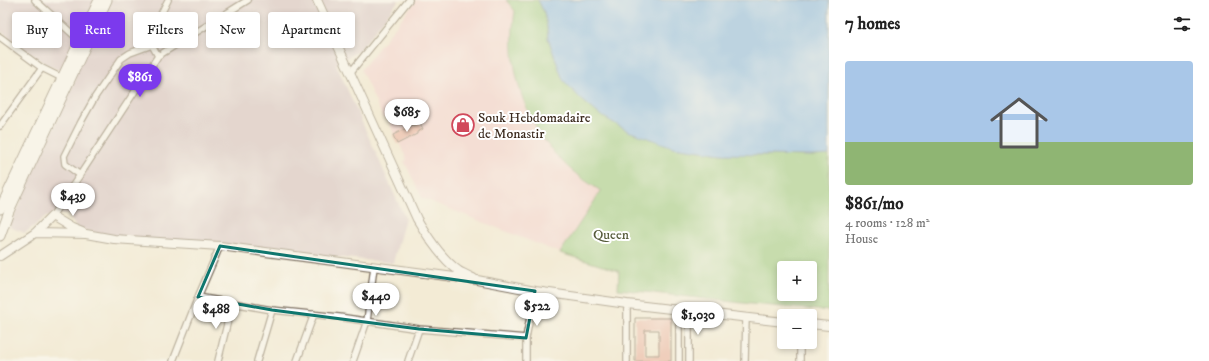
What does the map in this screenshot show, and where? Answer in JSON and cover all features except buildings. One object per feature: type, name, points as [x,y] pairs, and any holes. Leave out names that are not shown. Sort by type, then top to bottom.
[{"type":"main road","points":[[92,12],[98,0]]},
{"type":"main road","points":[[0,236],[12,204],[107,0]]},
{"type":"main road","points":[[0,208],[75,48]]},
{"type":"street","points":[[35,0],[70,32]]},
{"type":"street","points":[[162,12],[168,0]]},
{"type":"street","points":[[317,0],[417,219],[427,236],[441,254],[457,270],[477,280]]},
{"type":"street","points":[[350,73],[409,0]]},
{"type":"street","points":[[0,256],[35,233],[52,216],[158,56],[244,1]]},
{"type":"street","points":[[0,37],[42,68],[62,78]]},
{"type":"street","points":[[80,175],[65,164],[64,156],[81,122],[95,97],[121,59],[130,53],[144,48]]},
{"type":"street","points":[[154,48],[158,56]]},
{"type":"street","points":[[0,126],[42,68]]},
{"type":"street","points":[[52,216],[72,228],[86,234]]},
{"type":"street","points":[[35,233],[86,234],[114,239],[220,246],[477,280],[535,291],[627,304],[777,321]]},
{"type":"street","points":[[174,361],[198,297],[220,246]]},
{"type":"street","points":[[353,361],[367,321],[374,267]]},
{"type":"street","points":[[526,361],[526,338],[535,291]]},
{"type":"street","points":[[198,297],[272,310],[314,314],[419,329],[526,338]]},
{"type":"street","points":[[218,361],[232,304]]},
{"type":"street","points":[[627,304],[627,361]]},
{"type":"street","points":[[257,361],[272,310]]},
{"type":"street","points":[[679,310],[679,361]]},
{"type":"street","points":[[689,311],[689,361]]},
{"type":"street","points":[[297,361],[314,314]]},
{"type":"street","points":[[745,361],[746,318]]},
{"type":"street","points":[[817,325],[829,326]]},
{"type":"street","points":[[408,361],[419,329]]},
{"type":"street","points":[[800,349],[800,361]]},
{"type":"highlighted area","points":[[220,246],[535,291],[526,338],[419,329],[272,310],[198,297]]},
{"type":"shaded area","points":[[0,0],[399,0],[360,50],[336,64],[405,218],[393,263],[209,244],[115,238],[77,229],[67,213],[46,217],[25,233],[9,227],[76,78],[45,64],[23,48],[62,48],[62,12],[12,12],[12,40],[0,31]]},
{"type":"shaded area","name":"Souk Hebdomadaire de Monastir","points":[[416,0],[506,0],[515,11],[512,46],[514,64],[523,99],[532,120],[556,155],[568,168],[583,180],[602,191],[560,253],[422,198],[404,161],[407,160],[399,143],[397,144],[387,117],[383,118],[361,70]]},
{"type":"green space","name":"Queen","points":[[506,0],[538,0],[544,12],[548,38],[563,80],[581,99],[600,115],[673,147],[722,154],[829,155],[829,311],[618,289],[619,271],[560,253],[601,191],[569,168],[541,135],[530,116],[516,75],[513,54],[515,11]]},
{"type":"water","points":[[538,0],[829,0],[829,155],[722,154],[673,147],[628,131],[600,115],[581,99],[563,80],[548,38],[544,12]]},
{"type":"place","name":"Souk Hebdomadaire de Monastir","points":[[463,125]]}]
